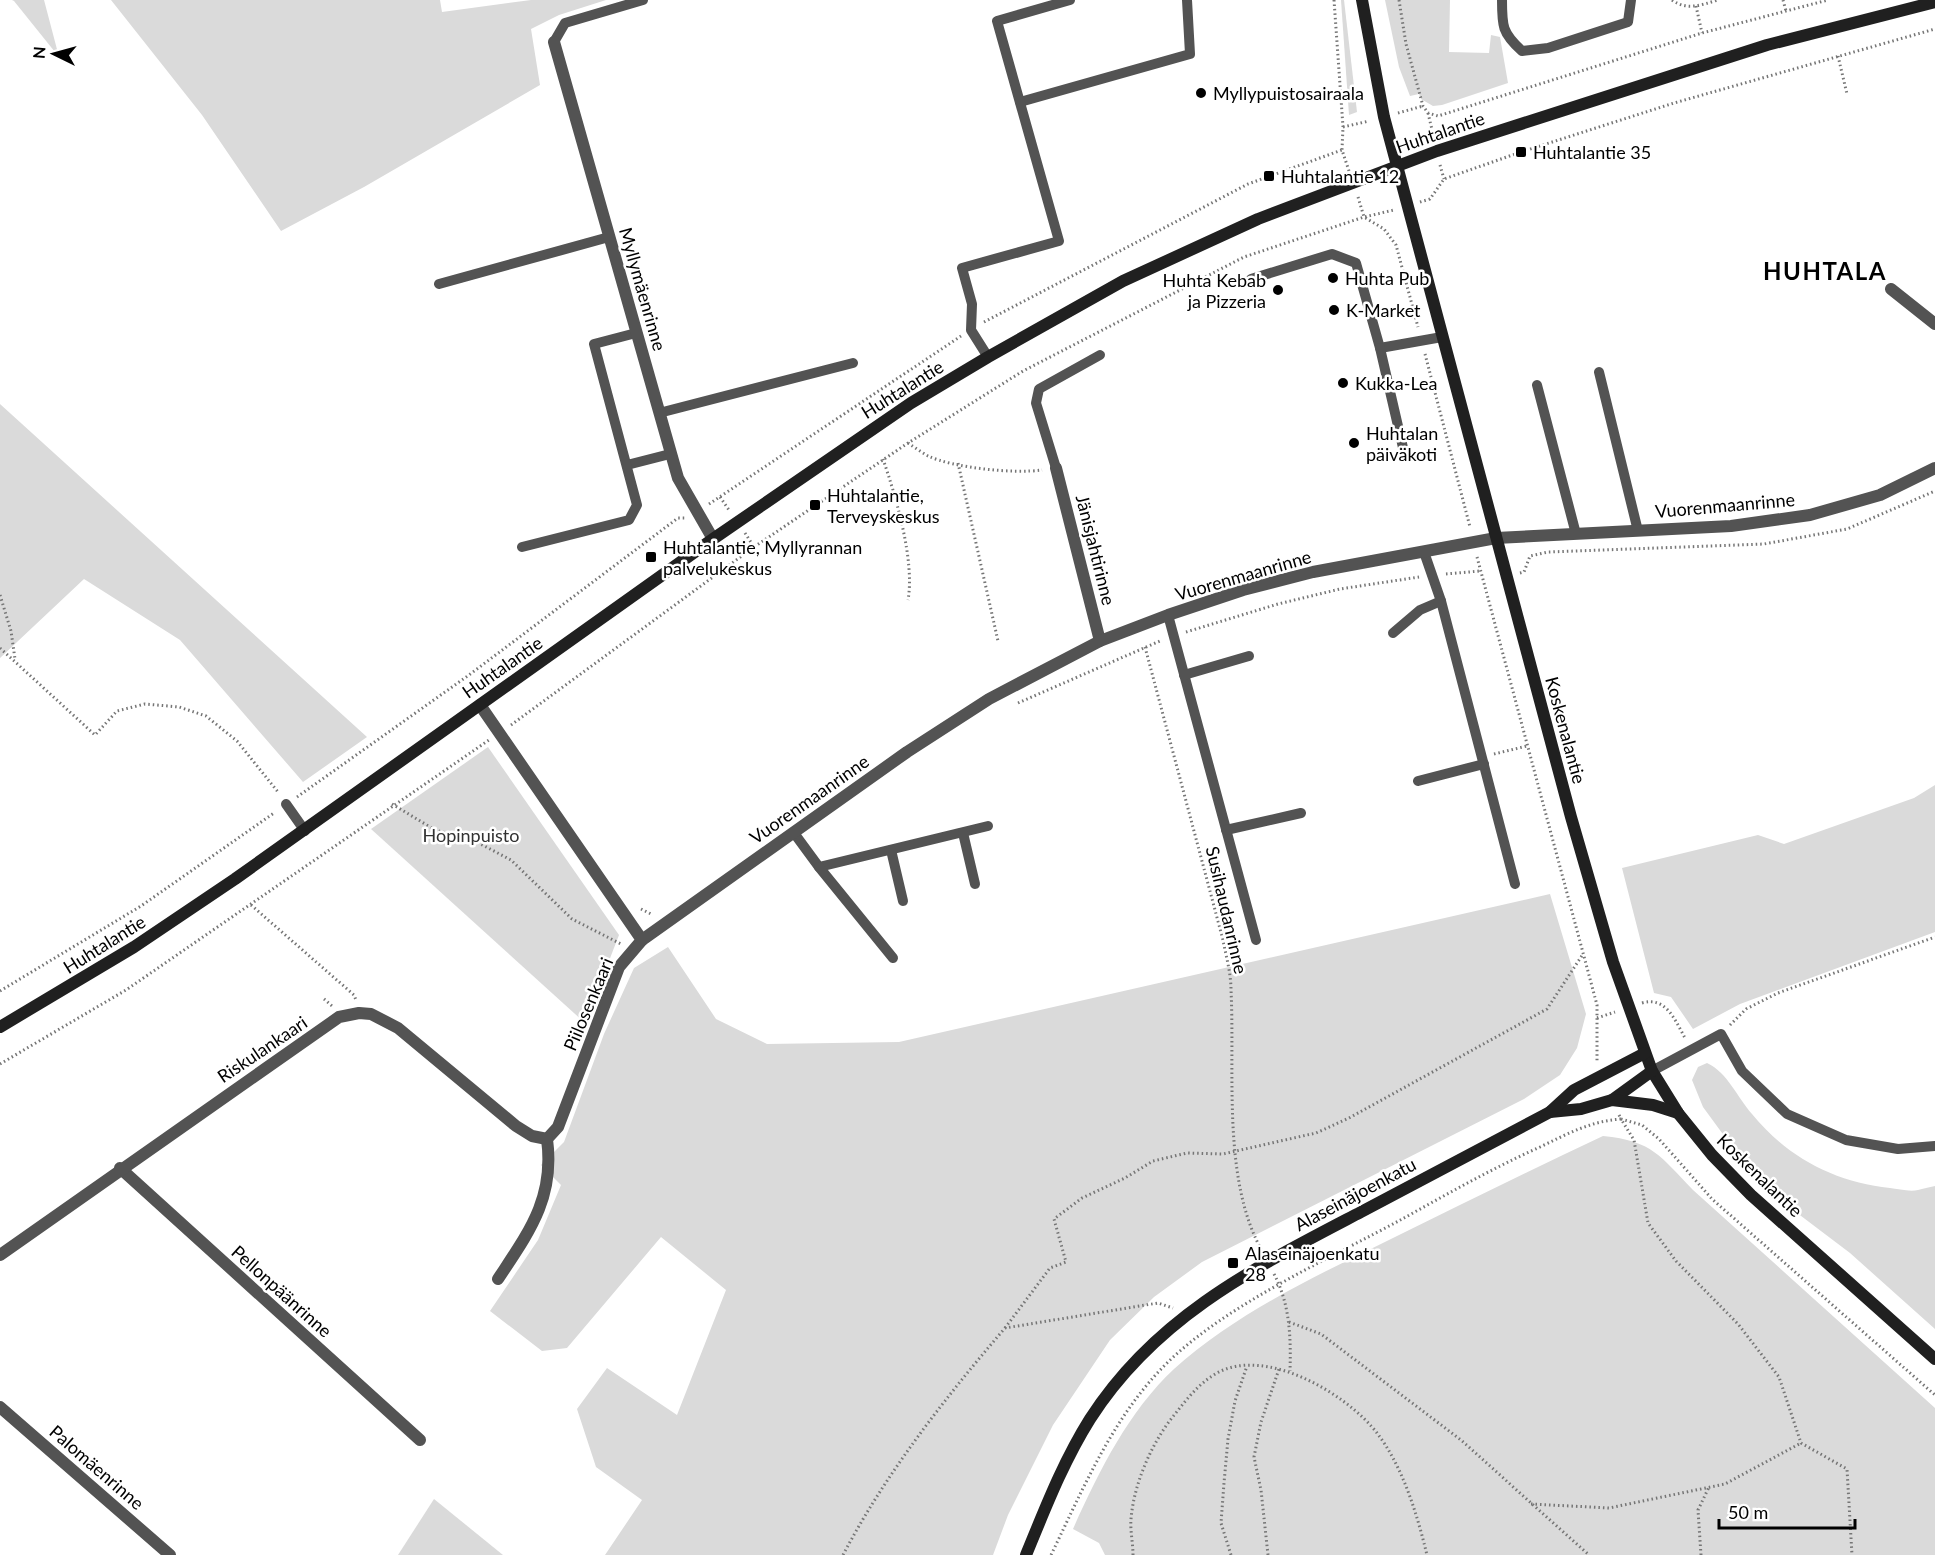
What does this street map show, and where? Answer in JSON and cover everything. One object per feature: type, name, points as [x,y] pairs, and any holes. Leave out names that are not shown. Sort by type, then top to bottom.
[{"type":"main road","name":"Koskenalantie","points":[[1362,0],[1370,48],[1397,166],[1571,817],[1629,1008],[1652,1071],[1678,1113],[1712,1155],[1751,1195],[1935,1359]]},
{"type":"main road","name":"Huhtalantie","points":[[0,1027],[134,947],[305,831],[713,539],[892,416],[988,357],[1123,281],[1257,219],[1397,166],[1767,45],[1935,2]]},
{"type":"main road","name":"Alaseinäjoenkatu","points":[[1026,1555],[1062,1469],[1090,1418],[1134,1363],[1173,1324],[1213,1294],[1267,1261],[1550,1112],[1574,1090],[1645,1053]]},
{"type":"main road","name":"Alaseinäjoenkatu","points":[[1550,1112],[1581,1109],[1612,1100],[1652,1071]]},
{"type":"main road","name":"Alaseinäjoenkatu","points":[[1612,1100],[1653,1105],[1678,1113]]},
{"type":"street","name":"Myllymäenrinne","points":[[554,42],[670,454],[678,478],[695,512],[713,539]]},
{"type":"street","points":[[1891,289],[1935,324]]},
{"type":"street","name":"Jänisjahtirinne","points":[[1056,468],[1100,641]]},
{"type":"street","name":"Vuorenmaanrinne","points":[[642,940],[907,752],[988,699],[1100,641],[1168,615],[1243,590],[1313,572],[1496,538],[1731,526],[1810,515],[1880,495],[1935,468]]},
{"type":"street","points":[[480,705],[642,940]]},
{"type":"street","name":"Piilosenkaari","points":[[547,1139],[558,1127],[619,968],[642,940]]},
{"type":"street","points":[[359,1013],[371,1014],[398,1028],[516,1126],[532,1136],[547,1139],[550,1164],[545,1198],[526,1237],[498,1279]]},
{"type":"street","name":"Riskulankaari","points":[[0,1255],[120,1168],[339,1017],[359,1013]]},
{"type":"street","name":"Pellonpäänrinne","points":[[120,1168],[420,1440]]},
{"type":"street","name":"Palomäenrinne","points":[[0,1407],[170,1555]]},
{"type":"lane","points":[[554,42],[565,23],[643,0]]},
{"type":"lane","points":[[988,357],[971,330],[972,304],[962,268],[1059,241],[997,21],[1070,0]]},
{"type":"lane","points":[[1020,102],[1190,54],[1187,0]]},
{"type":"lane","points":[[1503,0],[1503,27],[1508,38],[1522,51],[1548,48],[1628,22],[1631,0]]},
{"type":"lane","points":[[439,284],[609,237]]},
{"type":"lane","points":[[1251,279],[1332,254],[1356,262],[1380,348],[1404,452]]},
{"type":"lane","points":[[522,547],[629,520],[637,505],[594,344],[636,333]]},
{"type":"lane","points":[[1380,348],[1442,337]]},
{"type":"lane","points":[[1056,468],[1036,403],[1039,389],[1100,355]]},
{"type":"lane","points":[[659,413],[853,363]]},
{"type":"lane","points":[[1599,372],[1638,531]]},
{"type":"lane","points":[[1537,385],[1576,534]]},
{"type":"lane","points":[[627,465],[670,454]]},
{"type":"lane","points":[[1424,552],[1441,601],[1515,884]]},
{"type":"lane","points":[[1393,633],[1420,610],[1441,601]]},
{"type":"lane","points":[[1168,615],[1256,940]]},
{"type":"lane","points":[[1184,675],[1249,656]]},
{"type":"lane","points":[[1418,781],[1483,761]]},
{"type":"lane","points":[[286,804],[305,831]]},
{"type":"lane","points":[[1226,830],[1301,813]]},
{"type":"lane","points":[[819,867],[988,826]]},
{"type":"lane","points":[[794,833],[893,958]]},
{"type":"lane","points":[[963,833],[975,884]]},
{"type":"lane","points":[[891,850],[903,901]]},
{"type":"lane","points":[[1652,1071],[1721,1034],[1742,1071],[1787,1114],[1846,1140],[1898,1149],[1935,1146]]},
{"type":"path","points":[[0,991],[141,906],[469,675],[678,518],[685,519],[931,354],[971,330],[1248,184],[1342,150],[1343,127],[1334,0]]},
{"type":"path","points":[[1399,0],[1406,44],[1423,106],[1428,113],[1438,116],[1702,33],[1828,0]]},
{"type":"path","points":[[1671,0],[1681,6],[1696,6],[1718,0]]},
{"type":"path","points":[[1783,0],[1786,11]]},
{"type":"path","points":[[1696,6],[1702,33]]},
{"type":"path","points":[[0,1064],[126,990],[251,905],[392,804],[500,733],[754,547],[883,459],[1023,370],[1244,257],[1430,199],[1444,179],[1674,103],[1935,29]]},
{"type":"path","points":[[1838,56],[1847,94]]},
{"type":"path","points":[[908,443],[929,456],[958,463],[1033,471],[1056,468]]},
{"type":"path","points":[[883,459],[894,491],[911,582],[908,600]]},
{"type":"path","points":[[958,463],[998,641]]},
{"type":"path","points":[[1011,706],[1144,647],[1278,604],[1330,591],[1433,575],[1480,571]]},
{"type":"path","points":[[0,595],[11,631],[15,661]]},
{"type":"path","name":"Susihaudanrinne","points":[[1144,647],[1223,940],[1231,987],[1238,1178],[1245,1211],[1280,1285],[1289,1322],[1290,1371]]},
{"type":"path","points":[[0,648],[95,735],[117,711],[145,704],[179,707],[206,716],[237,741],[286,804]]},
{"type":"path","points":[[1483,761],[1527,746]]},
{"type":"path","points":[[392,804],[435,830],[473,840],[511,860],[572,919],[633,949]]},
{"type":"path","points":[[251,905],[354,995],[359,1013]]},
{"type":"path","points":[[1721,1034],[1746,1010],[1778,993],[1935,937]]},
{"type":"path","points":[[843,1555],[871,1504],[958,1384],[1005,1328],[1050,1268],[1066,1262],[1054,1219],[1082,1198],[1125,1178],[1153,1161],[1187,1153],[1223,1154],[1316,1133],[1333,1126],[1547,1009],[1583,954]]},
{"type":"path","points":[[1597,1018],[1647,1002],[1662,1005],[1674,1017],[1692,1050]]},
{"type":"path","points":[[1051,1555],[1089,1474],[1125,1412],[1168,1363],[1200,1335],[1280,1285],[1490,1169],[1586,1125],[1621,1119],[1634,1140],[1648,1223],[1676,1261],[1738,1324],[1779,1377],[1800,1443],[1847,1469],[1852,1555]]},
{"type":"path","points":[[1005,1328],[1158,1303],[1188,1313]]},
{"type":"path","points":[[1289,1322],[1321,1334],[1461,1440],[1589,1555]]},
{"type":"path","points":[[1133,1555],[1131,1518],[1143,1469],[1166,1425],[1195,1390],[1218,1372],[1247,1366],[1290,1371],[1318,1384],[1347,1403],[1377,1433],[1404,1481],[1427,1555]]},
{"type":"path","points":[[1231,1555],[1221,1523],[1224,1483],[1233,1410],[1247,1366]]},
{"type":"path","points":[[1268,1555],[1261,1490],[1254,1457],[1261,1422],[1279,1369]]},
{"type":"path","points":[[1531,1504],[1609,1508],[1725,1484],[1800,1443]]},
{"type":"path","points":[[1701,1555],[1698,1510],[1709,1487]]},
{"type":"green space","points":[[12,0],[44,0],[59,57],[14,1]]},
{"type":"green space","points":[[111,0],[440,0],[442,12],[531,0],[606,0],[559,15],[531,29],[540,85],[364,187],[281,231],[202,115]]},
{"type":"green space","points":[[1341,0],[1344,0],[1357,112],[1349,115]]},
{"type":"green space","points":[[1385,0],[1450,0],[1449,52],[1489,53],[1491,35],[1500,37],[1508,83],[1442,105],[1433,106],[1421,99],[1419,94],[1410,96],[1399,67]]},
{"type":"green space","points":[[0,404],[367,737],[303,782],[180,640],[84,579],[0,658]]},
{"type":"green space","name":"Hopinpuisto","points":[[488,747],[619,935],[585,1023],[371,829]]},
{"type":"green space","points":[[1935,785],[1935,932],[1740,1004],[1693,1029],[1671,997],[1654,993],[1622,868],[1758,835],[1784,844],[1914,798]]},
{"type":"green space","points":[[1550,894],[1586,1014],[1577,1048],[1560,1075],[1524,1099],[1202,1262],[1154,1297],[1110,1340],[1053,1425],[1008,1515],[993,1555],[605,1555],[642,1500],[596,1467],[577,1409],[607,1368],[677,1415],[726,1290],[661,1237],[567,1348],[542,1351],[490,1311],[538,1240],[561,1185],[541,1165],[564,1142],[604,1034],[634,968],[668,947],[716,1019],[767,1044],[899,1042]]},
{"type":"green space","points":[[1707,1063],[1727,1079],[1766,1130],[1797,1155],[1814,1165],[1832,1174],[1870,1185],[1911,1191],[1935,1186],[1935,1329],[1850,1253],[1776,1197],[1733,1148],[1703,1107],[1692,1080],[1698,1067]]},
{"type":"green space","points":[[1603,1136],[1620,1138],[1645,1146],[1663,1159],[1693,1190],[1935,1408],[1935,1555],[1105,1555],[1099,1543],[1073,1529],[1104,1465],[1128,1424],[1157,1386],[1199,1348],[1252,1312],[1308,1280]]},
{"type":"green space","points":[[434,1499],[503,1555],[398,1555]]},
{"type":"place","name":"Myllypuistosairaala","points":[[1201,93]]},
{"type":"place","name":"Huhtalantie 35","points":[[1521,152]]},
{"type":"place","name":"Huhtalantie 12","points":[[1269,176]]},
{"type":"place","name":"Huhta Pub","points":[[1333,278]]},
{"type":"place","name":"Huhta Kebab ja Pizzeria","points":[[1278,290]]},
{"type":"place","name":"K-Market","points":[[1334,310]]},
{"type":"place","name":"Kukka-Lea","points":[[1343,383]]},
{"type":"place","name":"Huhtalan päiväkoti","points":[[1354,443]]},
{"type":"place","name":"Huhtalantie, Terveyskeskus","points":[[815,505]]},
{"type":"place","name":"Huhtalantie, Myllyrannan palvelukeskus","points":[[651,557]]},
{"type":"place","name":"Alaseinäjoenkatu 28","points":[[1233,1263]]},
{"type":"district","name":"HUHTALA","points":[[1825,270]]}]
